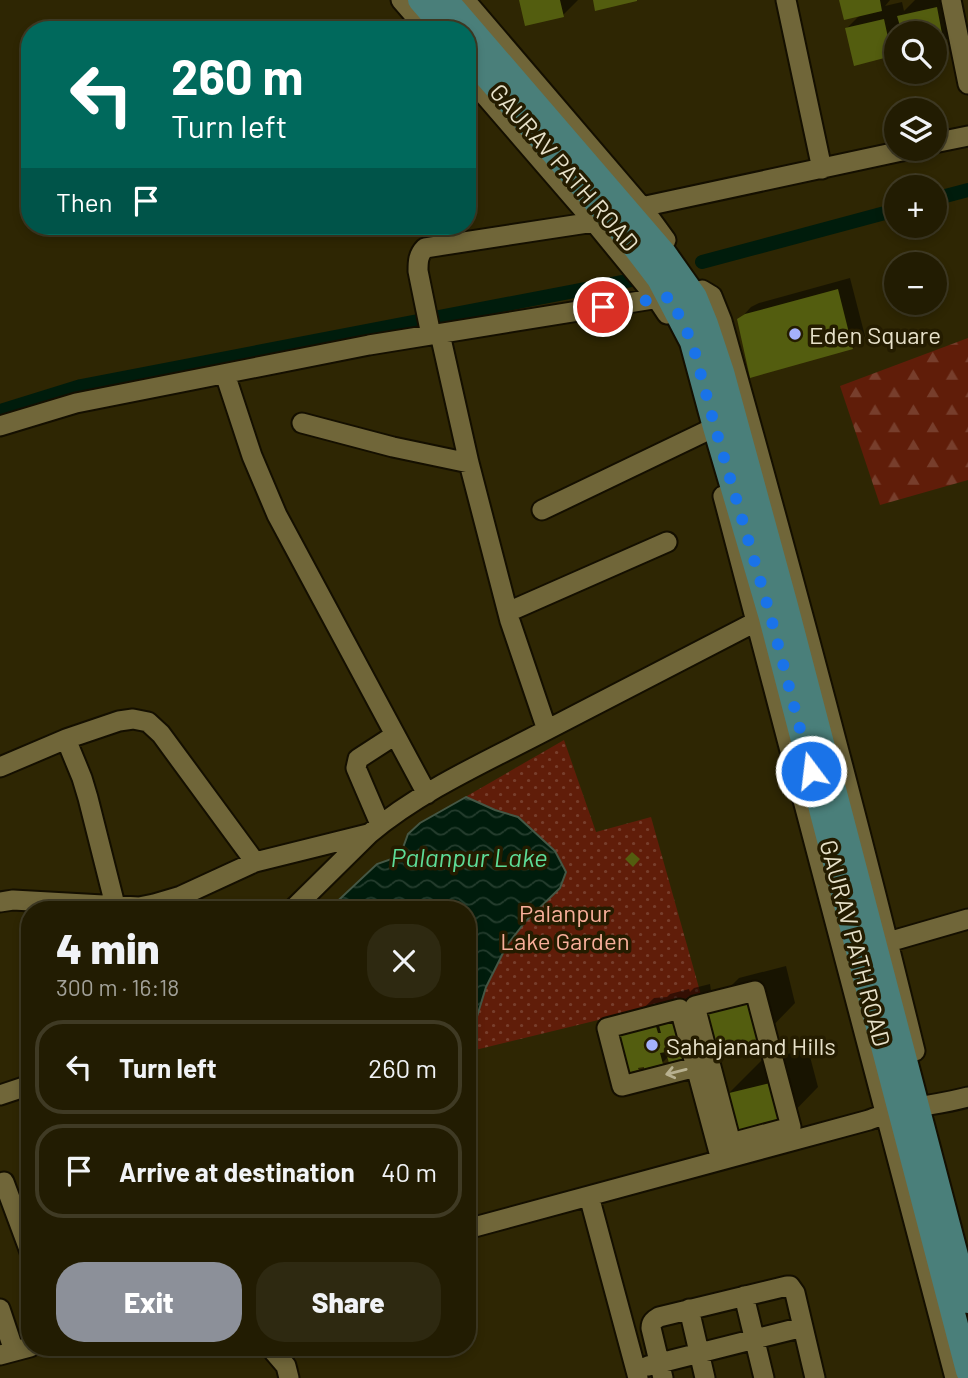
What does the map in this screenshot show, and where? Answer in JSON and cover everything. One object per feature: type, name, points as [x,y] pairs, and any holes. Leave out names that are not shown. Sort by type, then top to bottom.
[{"type":"main road","points":[[420,0],[438,21]]},
{"type":"main road","name":"GAURAV PATH ROAD","points":[[446,0],[465,21]]},
{"type":"main road","name":"GAURAV PATH ROAD","points":[[476,33],[635,209],[671,281],[692,342],[711,429],[881,944],[909,1113],[968,1371]]},
{"type":"main road","name":"GAURAV PATH ROAD","points":[[476,64],[630,241],[671,281],[706,324],[722,372],[770,614],[909,1113],[968,1301]]},
{"type":"street","points":[[401,0],[419,21]]},
{"type":"street","points":[[465,0],[635,209],[671,281]]},
{"type":"street","points":[[786,0],[821,169]]},
{"type":"street","points":[[951,0],[968,84]]},
{"type":"street","points":[[476,85],[594,222],[671,281],[712,296],[722,321],[781,531],[881,944],[968,919]]},
{"type":"street","points":[[947,140],[968,136]]},
{"type":"street","points":[[635,209],[884,155]]},
{"type":"street","points":[[547,730],[508,612],[422,289],[418,260],[425,248],[594,222]]},
{"type":"street","points":[[0,426],[76,403],[433,332],[671,281]]},
{"type":"street","points":[[225,374],[252,456],[277,515],[427,794]]},
{"type":"street","points":[[302,423],[393,447],[469,463]]},
{"type":"street","points":[[541,510],[711,429]]},
{"type":"street","points":[[508,612],[667,542]]},
{"type":"street","points":[[301,901],[375,829],[427,794],[770,614]]},
{"type":"street","points":[[0,766],[66,739],[120,721],[133,719],[148,722],[161,734],[255,862]]},
{"type":"street","points":[[375,829],[356,763],[395,735]]},
{"type":"street","points":[[66,739],[88,798],[114,901]]},
{"type":"street","points":[[169,901],[255,862],[375,829]]},
{"type":"street","points":[[0,902],[33,901]]},
{"type":"street","points":[[755,991],[791,1127],[729,1153],[695,1006],[755,991]]},
{"type":"street","points":[[696,1068],[622,1086],[607,1028],[680,1009],[696,1068],[729,1153]]},
{"type":"street","points":[[0,1095],[21,1088]]},
{"type":"street","points":[[476,1226],[589,1196],[729,1153],[909,1113],[968,1097]]},
{"type":"street","points":[[909,1113],[968,1260]]},
{"type":"street","points":[[909,1113],[955,1378]]},
{"type":"street","points":[[4,1182],[21,1228]]},
{"type":"street","points":[[589,1196],[637,1373],[661,1370],[698,1353],[803,1327]]},
{"type":"street","points":[[661,1370],[651,1328],[652,1322],[659,1317],[790,1286],[795,1293],[815,1378]]},
{"type":"street","points":[[744,1296],[761,1377]]},
{"type":"street","points":[[0,1308],[15,1351]]},
{"type":"street","points":[[689,1309],[705,1378]]},
{"type":"green space","points":[[968,338],[968,480],[880,505],[840,386]]},
{"type":"green space","name":"Palanpur Lake Garden","points":[[564,740],[596,832],[651,817],[701,995],[476,1050],[476,901],[338,901],[377,864],[400,856],[408,834],[420,823]]},
{"type":"water","name":"Palanpur Lake","points":[[466,797],[518,817],[555,851],[566,872],[560,888],[526,921],[507,945],[486,987],[476,1020],[476,901],[338,901],[377,864],[400,856],[408,834],[420,823]]},
{"type":"building","points":[[519,0],[560,0],[564,17],[525,26]]},
{"type":"building","points":[[593,0],[637,0],[637,1],[595,11]]},
{"type":"building","points":[[839,0],[880,0],[882,11],[844,20]]},
{"type":"building","points":[[937,7],[940,21],[898,21],[897,16]]},
{"type":"building","points":[[884,19],[884,58],[854,66],[845,28]]},
{"type":"building","name":"Eden Square","points":[[838,289],[853,349],[750,378],[737,319],[745,314]]},
{"type":"building","points":[[632,852],[640,859],[633,867],[625,859]]},
{"type":"building","points":[[752,1000],[762,1040],[712,1052],[702,1012]]},
{"type":"building","name":"Sahajanand Hills","points":[[676,1018],[686,1058],[669,1063],[666,1052],[660,1053],[663,1064],[638,1068],[639,1070],[628,1073],[617,1032],[655,1023],[658,1033],[661,1033],[658,1022]]},
{"type":"building","points":[[774,1082],[785,1123],[736,1135],[725,1094]]},
{"type":"waterway","points":[[947,196],[968,190]]},
{"type":"waterway","points":[[702,262],[884,213]]},
{"type":"waterway","points":[[0,411],[81,386],[632,280]]},
{"type":"place","name":"Eden Square","points":[[795,334]]},
{"type":"place","name":"Sahajanand Hills","points":[[652,1045]]},
{"type":"route","points":[[603,307],[670,297],[692,342],[770,614],[811,771]]}]
